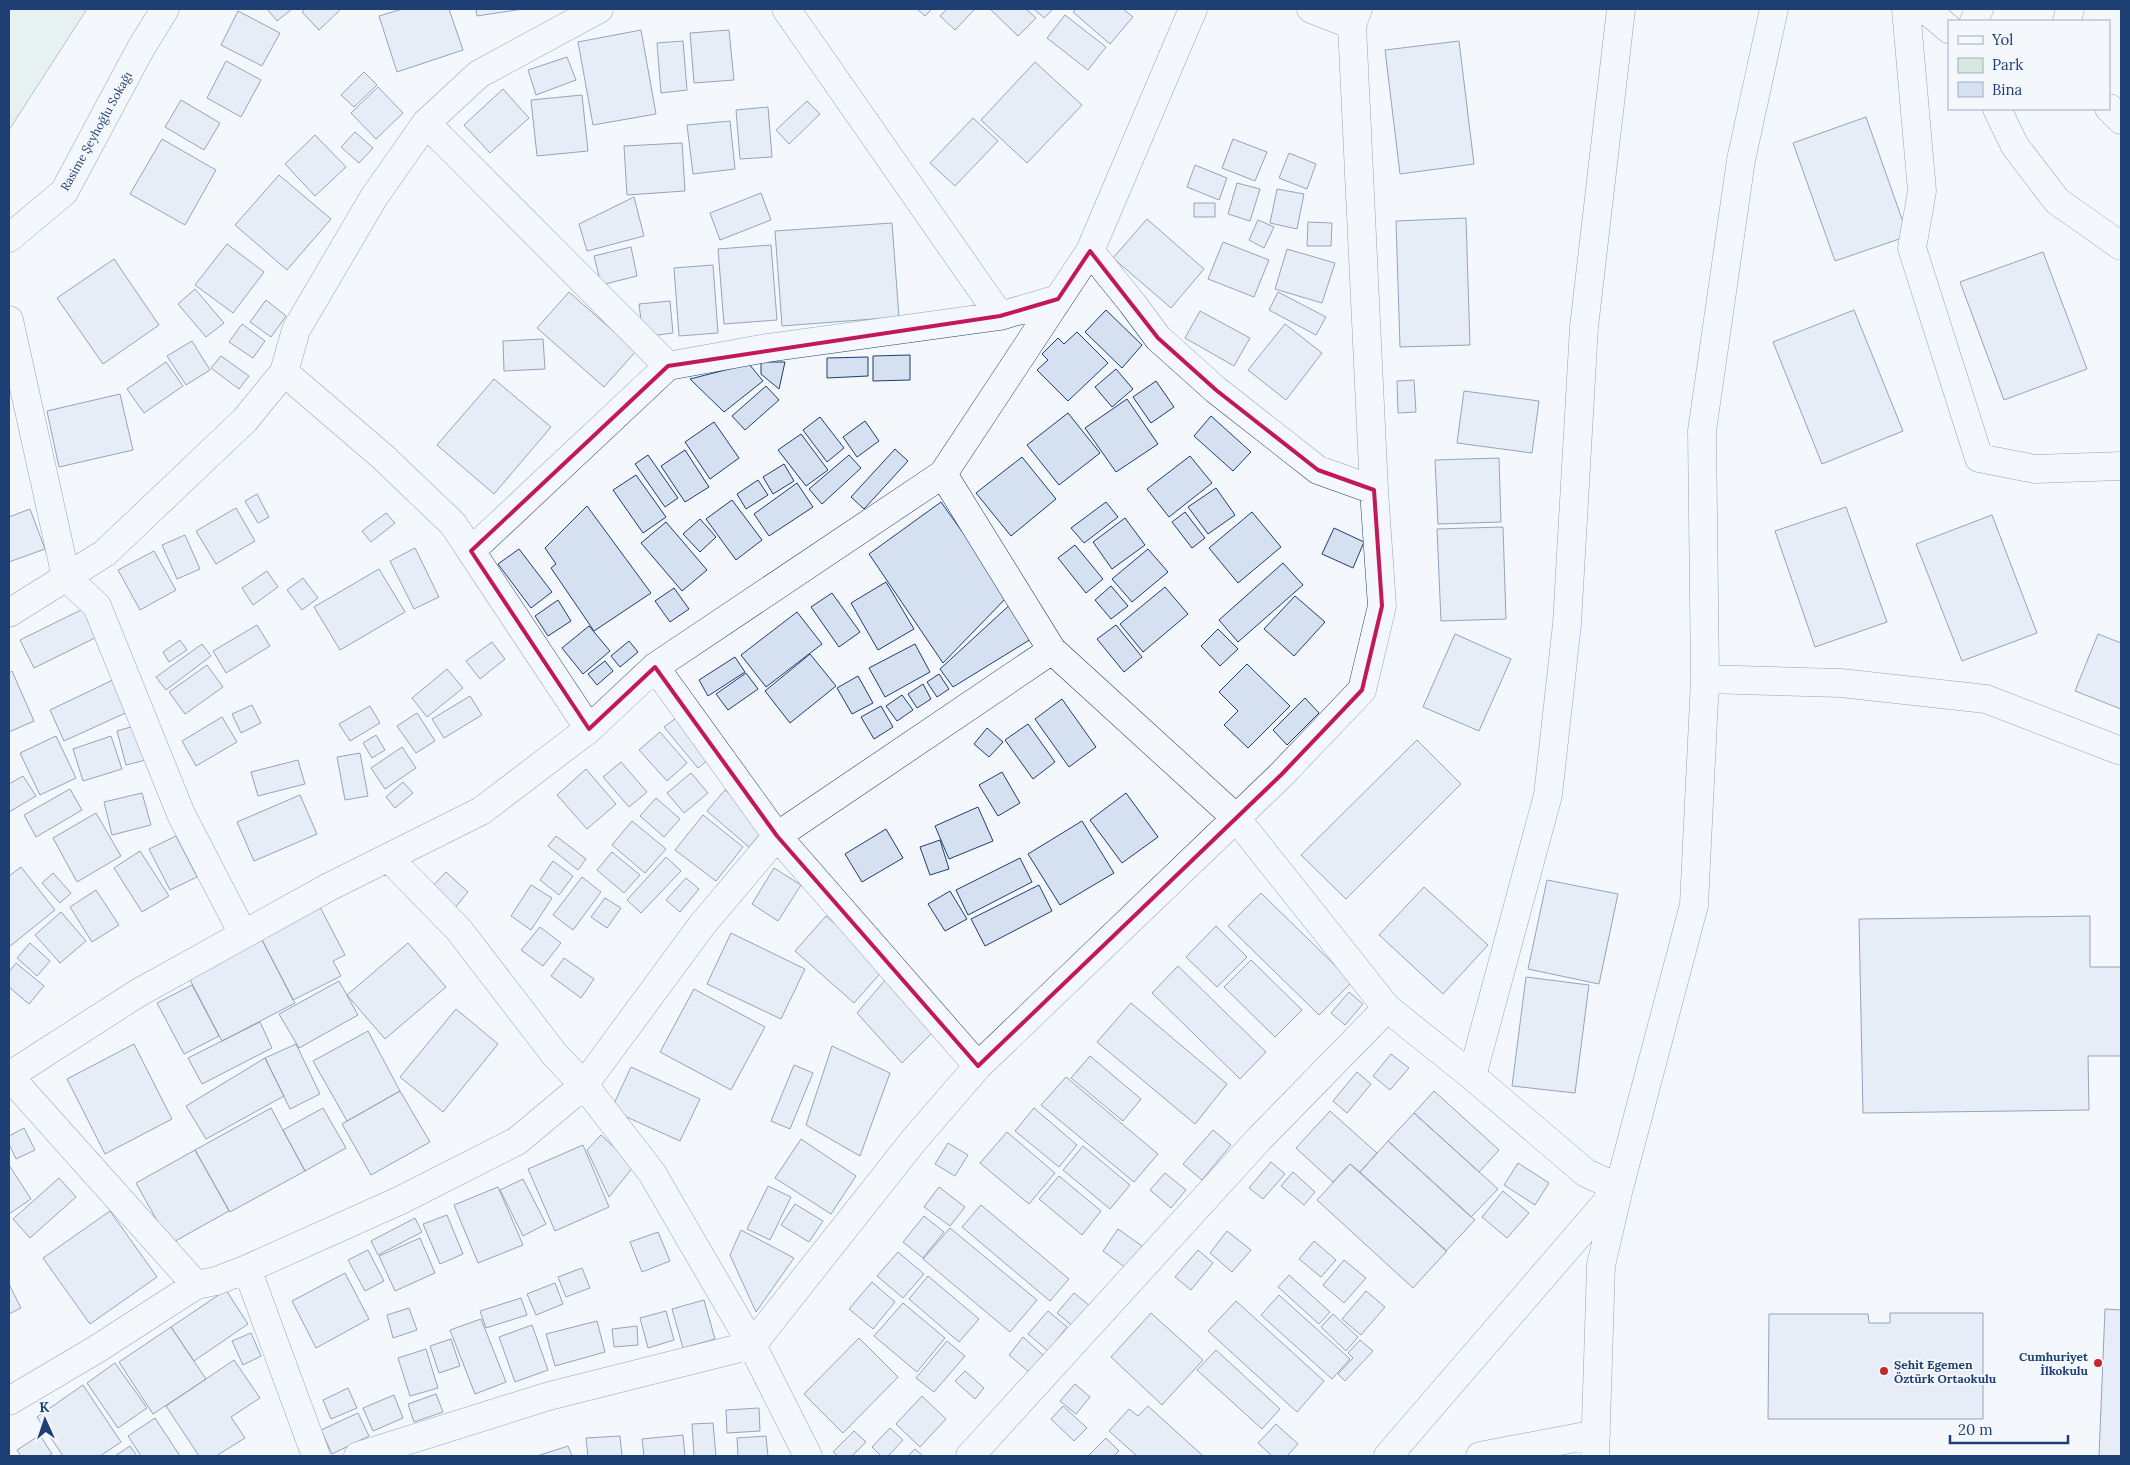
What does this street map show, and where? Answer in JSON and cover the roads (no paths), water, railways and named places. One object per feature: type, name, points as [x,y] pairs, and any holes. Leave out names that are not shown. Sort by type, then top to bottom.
[{"type":"street","name":"Rasime Şeyhoğlu Sokağı","points":[[9,238],[64,192],[141,48],[165,9]]},
{"type":"street","points":[[9,613],[106,553],[244,420],[284,372],[296,330],[374,197],[426,123],[479,74],[599,9]]},
{"type":"street","points":[[786,9],[1000,316]]},
{"type":"street","points":[[196,1285],[9,1076],[138,993],[243,934],[329,887],[481,811],[589,729],[655,667],[943,474],[1090,251],[1193,9]]},
{"type":"street","points":[[358,1456],[549,1396],[752,1345],[914,1140],[978,1066],[1281,775],[1362,690],[1382,606],[1374,490],[1355,17],[1312,9]]},
{"type":"street","points":[[1472,1076],[1548,795],[1567,624],[1584,327],[1621,9]]},
{"type":"street","points":[[1480,1456],[1596,1445],[1601,1265],[1619,1188],[1694,905],[1705,679],[1702,431],[1742,160],[1774,9]]},
{"type":"street","points":[[1906,9],[1922,191],[1912,248],[1979,458],[2035,469],[2121,466]]},
{"type":"street","points":[[1925,9],[1948,28]]},
{"type":"street","points":[[2110,109],[2121,120]]},
{"type":"street","points":[[1997,110],[2015,146],[2057,201],[2121,246]]},
{"type":"street","points":[[426,123],[668,366]]},
{"type":"street","points":[[1090,251],[1132,302],[1158,338],[1216,390],[1318,470],[1374,490]]},
{"type":"street","points":[[471,551],[668,366],[767,348],[1000,316],[1058,299]]},
{"type":"street","points":[[9,320],[66,577],[97,606],[181,814],[243,934]]},
{"type":"street","points":[[284,372],[383,457],[453,524],[589,729]]},
{"type":"street","points":[[943,474],[1052,650],[1236,818],[1388,1008],[1472,1076],[1586,1173],[1619,1188]]},
{"type":"street","points":[[9,1401],[97,1349],[196,1285],[216,1281],[247,1269],[400,1200],[517,1141],[584,1085],[702,925],[777,836],[1052,650]]},
{"type":"street","points":[[655,667],[777,836],[978,1066]]},
{"type":"street","points":[[1705,679],[1842,683],[1986,699],[2121,752]]},
{"type":"street","points":[[389,858],[460,930],[555,1055],[584,1085],[652,1173],[752,1345],[808,1456]]},
{"type":"street","points":[[970,1456],[1260,1138],[1388,1008]]},
{"type":"street","points":[[1388,1456],[1619,1188]]},
{"type":"street","points":[[247,1269],[316,1456]]},
{"type":"place","name":"Cumhuriyet İlkokulu","points":[[2098,1363]]},
{"type":"place","name":"Şehit Egemen Öztürk Ortaokulu","points":[[1884,1371]]}]
